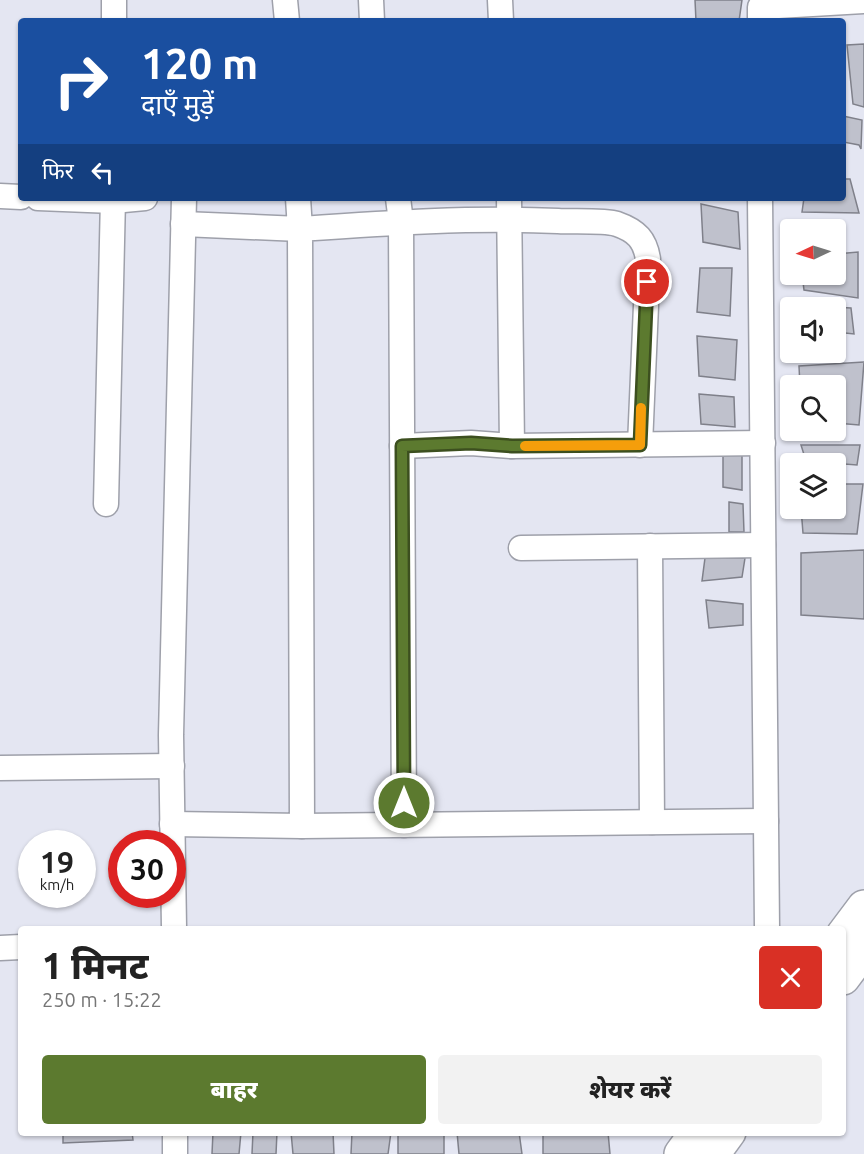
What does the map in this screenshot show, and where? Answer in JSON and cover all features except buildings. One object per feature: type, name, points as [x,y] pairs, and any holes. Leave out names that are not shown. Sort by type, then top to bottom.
[{"type":"street","points":[[114,0],[114,18]]},
{"type":"street","points":[[285,0],[286,18]]},
{"type":"street","points":[[371,0],[372,18]]},
{"type":"street","points":[[500,0],[501,18]]},
{"type":"street","points":[[760,9],[864,1]]},
{"type":"street","points":[[0,196],[18,197]]},
{"type":"street","points":[[106,504],[113,201]]},
{"type":"street","points":[[174,926],[172,766],[184,201]]},
{"type":"street","points":[[298,201],[302,826]]},
{"type":"street","points":[[398,201],[401,222],[404,825]]},
{"type":"street","points":[[760,201],[767,926]]},
{"type":"street","points":[[183,224],[300,229],[401,222],[509,208],[616,224],[636,234],[645,243],[648,259],[640,445]]},
{"type":"street","points":[[509,208],[512,446]]},
{"type":"street","points":[[402,446],[471,443],[512,446],[763,443]]},
{"type":"street","points":[[520,548],[763,545]]},
{"type":"street","points":[[650,546],[652,822]]},
{"type":"street","points":[[0,768],[172,766]]},
{"type":"street","points":[[172,824],[302,826],[766,821]]},
{"type":"street","points":[[846,931],[864,907]]},
{"type":"street","points":[[0,948],[18,947]]},
{"type":"street","points":[[846,974],[864,950]]},
{"type":"street","points":[[175,1136],[175,1154]]},
{"type":"street","points":[[681,1154],[694,1136]]},
{"type":"street","points":[[713,1154],[726,1136]]},
{"type":"slow traffic","points":[[525,446],[640,445],[641,408]]},
{"type":"route","points":[[404,803],[402,446],[471,443],[512,446],[640,445],[647,282]]}]
